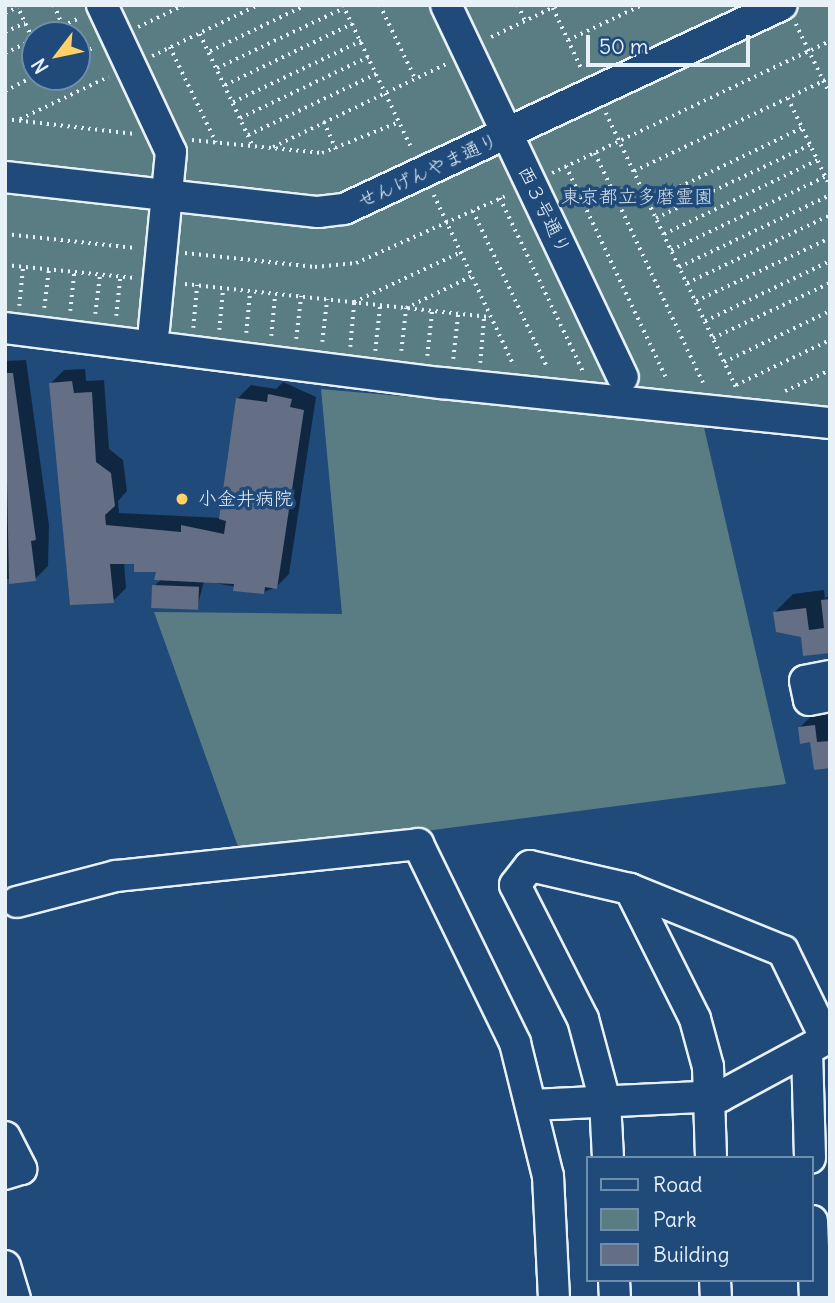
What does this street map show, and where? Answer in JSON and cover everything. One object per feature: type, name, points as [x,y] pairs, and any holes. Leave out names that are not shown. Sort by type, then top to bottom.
[{"type":"street","name":"西３号通り","points":[[446,5],[623,377]]},
{"type":"street","points":[[102,6],[172,152],[154,329]]},
{"type":"street","name":"せんげんやま通り","points":[[5,177],[318,212],[344,209],[786,9]]},
{"type":"street","points":[[12,321],[442,383],[830,423]]},
{"type":"street","points":[[830,676],[805,681],[808,700],[830,696]]},
{"type":"street","points":[[17,902],[116,876],[418,844],[514,1043],[548,1176],[554,1298]]},
{"type":"street","points":[[608,1156],[605,1101],[583,1019],[514,885],[530,866],[630,889],[783,951],[821,1042],[810,1156]]},
{"type":"street","points":[[630,889],[695,1019],[709,1097],[711,1156]]},
{"type":"street","points":[[532,1105],[721,1096],[821,1042]]},
{"type":"street","points":[[5,1136],[21,1169],[5,1174]]},
{"type":"street","points":[[5,1266],[15,1298]]},
{"type":"street","points":[[814,1272],[815,1298]]},
{"type":"path","points":[[209,51],[306,5]]},
{"type":"path","points":[[380,5],[415,78]]},
{"type":"path","points":[[518,5],[526,21]]},
{"type":"path","points":[[568,40],[642,5]]},
{"type":"path","points":[[5,13],[17,6]]},
{"type":"path","points":[[73,21],[102,6]]},
{"type":"path","points":[[217,68],[344,6],[416,156]]},
{"type":"path","points":[[481,42],[556,6],[586,79]]},
{"type":"path","points":[[786,9],[830,94]]},
{"type":"path","points":[[225,85],[352,24]]},
{"type":"path","points":[[5,32],[21,25]]},
{"type":"path","points":[[200,33],[253,146]]},
{"type":"path","points":[[233,102],[361,41]]},
{"type":"path","points":[[5,234],[338,266],[370,259],[830,41]]},
{"type":"path","points":[[5,53],[21,45]]},
{"type":"path","points":[[170,47],[216,142]]},
{"type":"path","points":[[240,118],[368,57]]},
{"type":"path","points":[[271,148],[453,61]]},
{"type":"path","points":[[248,135],[376,74]]},
{"type":"path","points":[[634,172],[830,78]]},
{"type":"path","points":[[5,91],[21,83]]},
{"type":"path","points":[[788,98],[830,186]]},
{"type":"path","points":[[602,103],[736,387],[830,340]]},
{"type":"path","points":[[5,119],[271,148],[338,151],[399,122]]},
{"type":"path","points":[[324,122],[338,151]]},
{"type":"path","points":[[648,202],[802,128]]},
{"type":"path","points":[[656,218],[810,145]]},
{"type":"path","points":[[595,153],[705,386]]},
{"type":"path","points":[[664,234],[818,160]]},
{"type":"path","points":[[566,166],[668,382]]},
{"type":"path","points":[[671,250],[825,177]]},
{"type":"path","points":[[430,186],[515,368]]},
{"type":"path","points":[[679,267],[830,195]]},
{"type":"path","points":[[500,198],[584,374]]},
{"type":"path","points":[[473,211],[549,371]]},
{"type":"path","points":[[687,283],[830,215]]},
{"type":"path","points":[[696,301],[830,238]]},
{"type":"path","points":[[354,302],[460,252]]},
{"type":"path","points":[[705,321],[830,261]]},
{"type":"path","points":[[5,265],[491,317]]},
{"type":"path","points":[[12,321],[23,267]]},
{"type":"path","points":[[43,317],[49,269]]},
{"type":"path","points":[[70,320],[74,272]]},
{"type":"path","points":[[94,323],[100,275]]},
{"type":"path","points":[[406,308],[472,276]]},
{"type":"path","points":[[115,325],[120,277]]},
{"type":"path","points":[[713,338],[830,283]]},
{"type":"path","points":[[192,333],[197,285]]},
{"type":"path","points":[[218,336],[223,288]]},
{"type":"path","points":[[245,339],[250,291]]},
{"type":"path","points":[[271,342],[275,294]]},
{"type":"path","points":[[296,344],[301,296]]},
{"type":"path","points":[[322,347],[327,299]]},
{"type":"path","points":[[350,350],[354,302]]},
{"type":"path","points":[[375,353],[380,305]]},
{"type":"path","points":[[401,356],[406,308]]},
{"type":"path","points":[[427,358],[432,311]]},
{"type":"path","points":[[724,362],[830,312]]},
{"type":"path","points":[[453,361],[458,313]]},
{"type":"path","points":[[480,364],[484,316]]},
{"type":"path","points":[[777,395],[830,370]]},
{"type":"green space","name":"東京都立多磨霊園","points":[[5,5],[830,5],[830,414],[5,318]]},
{"type":"green space","points":[[321,389],[703,423],[786,784],[241,855],[154,612],[342,614]]},
{"type":"building","points":[[5,373],[13,373],[36,540],[31,541],[36,581],[9,584]]},
{"type":"building","points":[[72,381],[74,393],[92,392],[96,462],[111,473],[115,506],[105,515],[106,525],[181,532],[181,525],[224,534],[226,521],[219,519],[236,398],[267,402],[268,394],[292,399],[290,407],[304,410],[277,589],[265,587],[264,594],[233,591],[234,584],[154,580],[156,572],[134,572],[134,564],[110,564],[114,603],[70,605],[49,383]]},
{"type":"building","points":[[152,585],[199,587],[198,610],[151,608]]},
{"type":"building","points":[[830,599],[830,653],[803,656],[801,637],[776,632],[773,612],[806,608],[809,630],[824,628],[821,600]]},
{"type":"building","points":[[815,725],[817,742],[830,741],[830,768],[814,770],[810,742],[800,744],[798,727]]},
{"type":"place","name":"小金井病院","points":[[182,499]]}]
